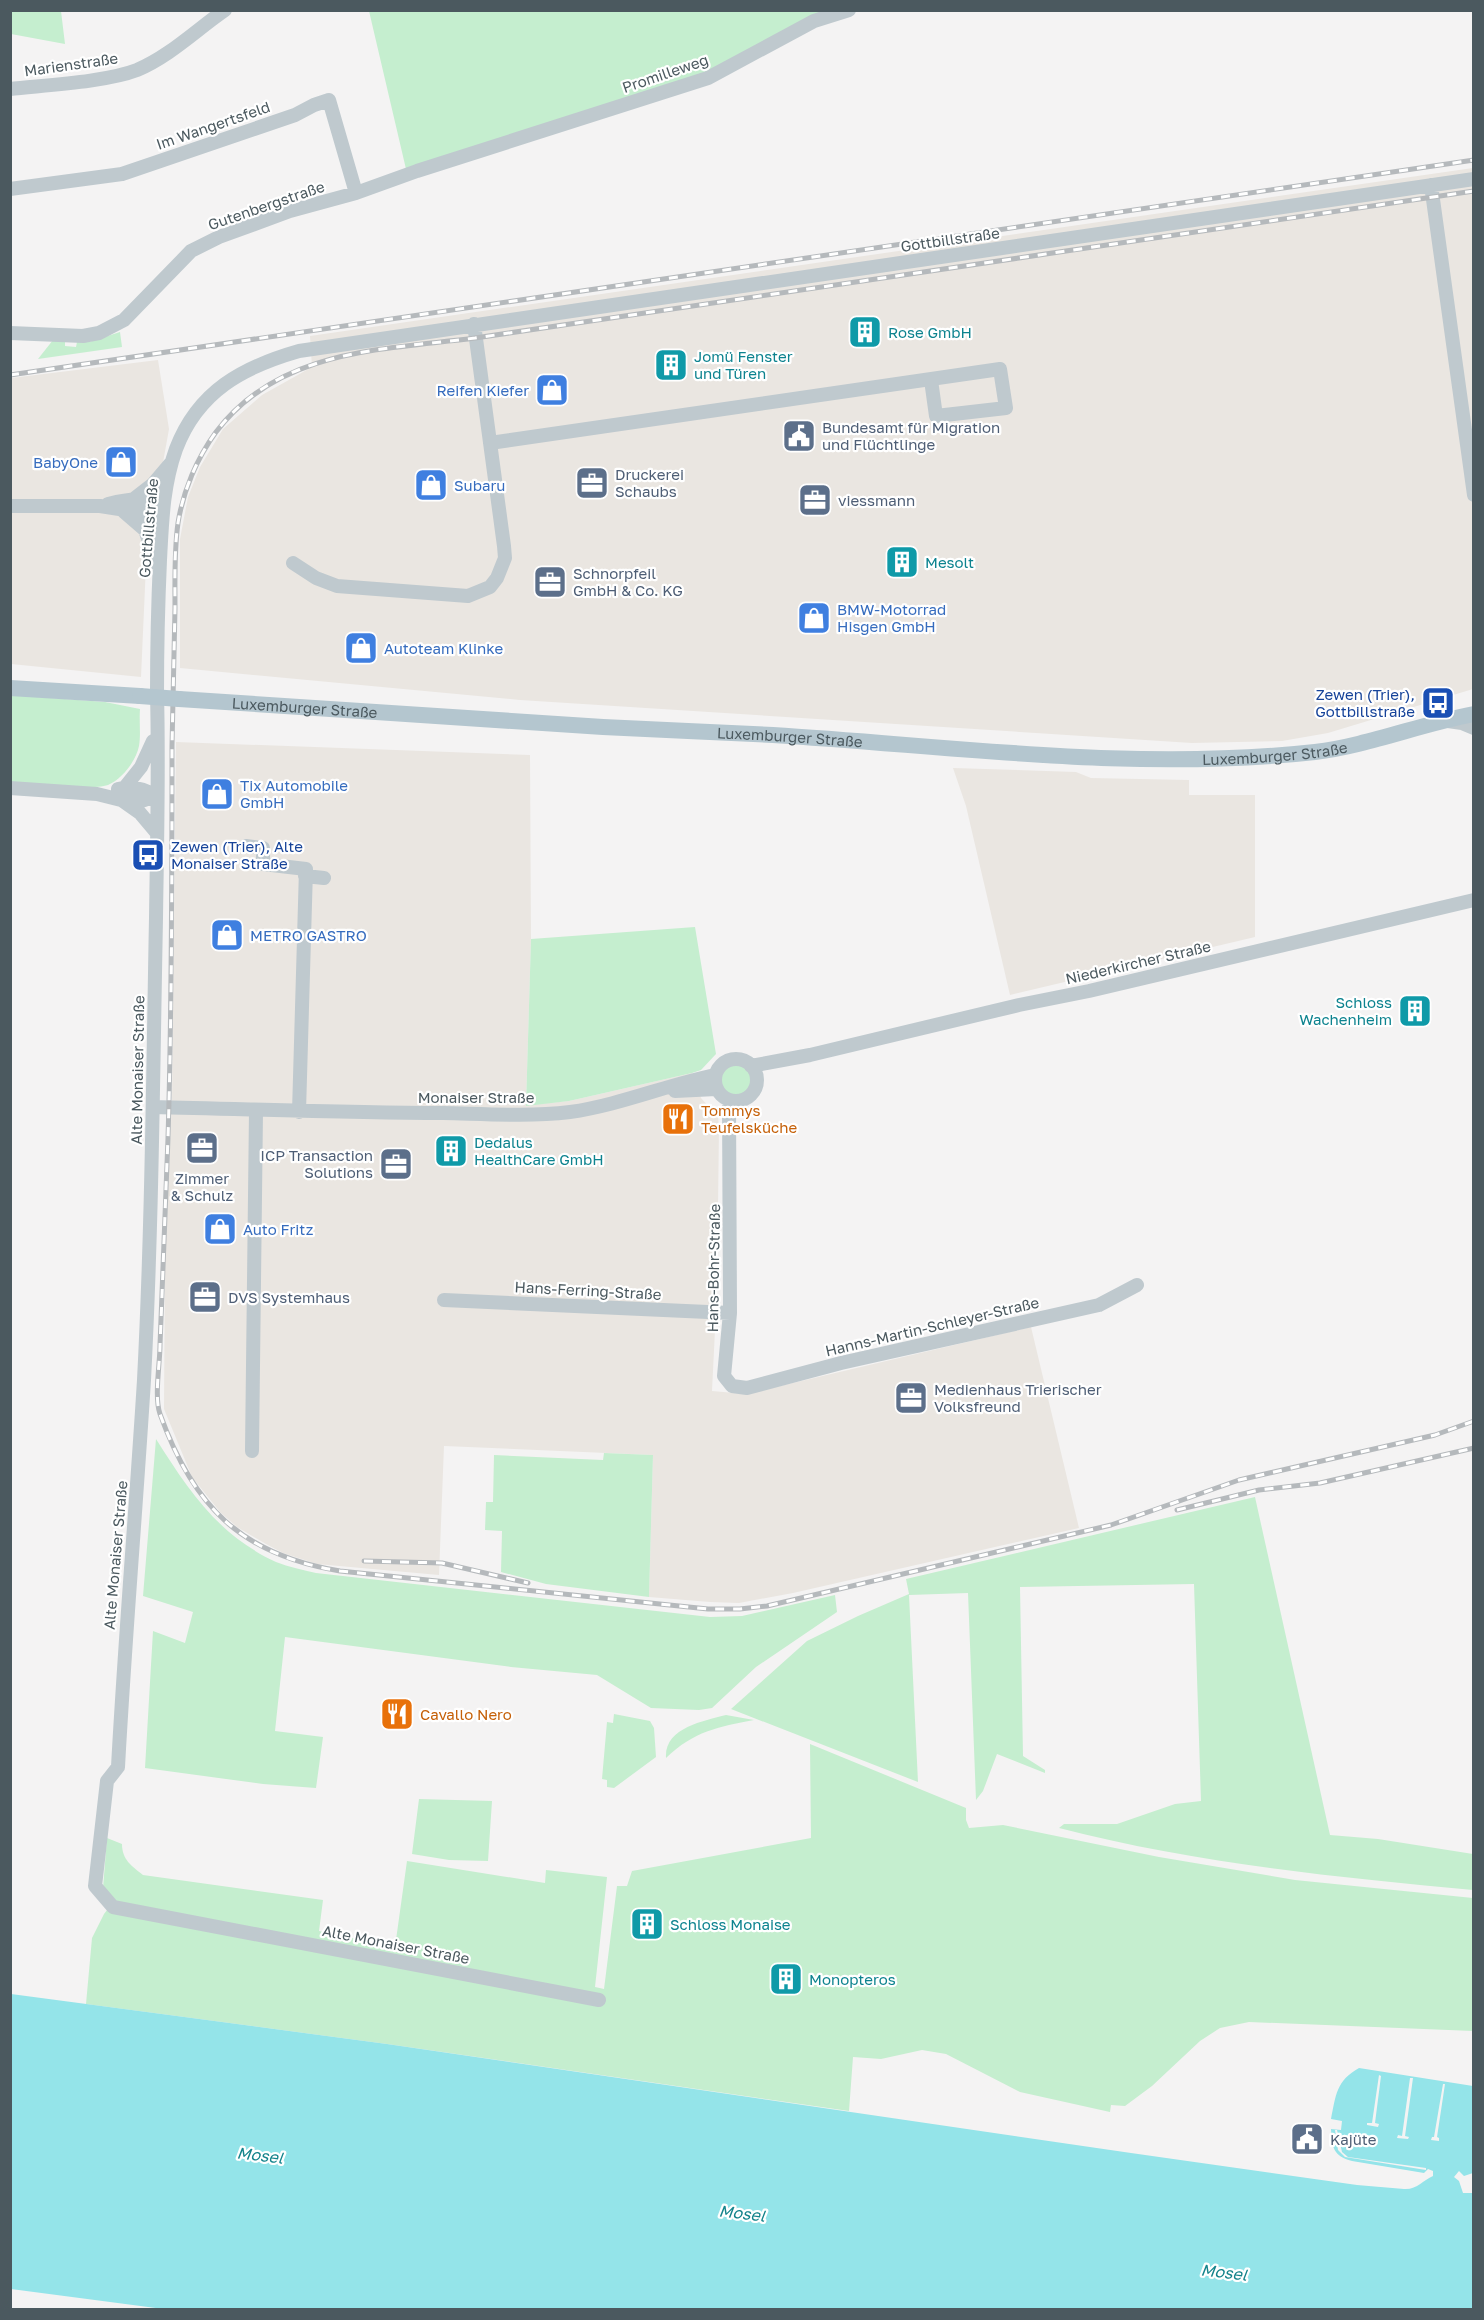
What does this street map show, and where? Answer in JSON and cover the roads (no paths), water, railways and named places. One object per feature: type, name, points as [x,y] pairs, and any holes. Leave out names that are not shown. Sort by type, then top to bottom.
[{"type":"main road","name":"Luxemburger Straße","points":[[10,688],[603,727],[772,735],[994,753],[1152,758],[1216,759],[1319,751],[1473,714]]},
{"type":"main road","name":"Luxemburger Straße","points":[[1437,721],[1473,707]]},
{"type":"street","name":"Marienstraße","points":[[10,88],[110,77],[137,70],[195,35],[225,10]]},
{"type":"street","name":"Promilleweg","points":[[417,171],[708,78],[814,21],[849,10]]},
{"type":"street","name":"Im Wangertsfeld","points":[[10,189],[122,174],[295,115],[329,100],[356,193]]},
{"type":"street","name":"Gutenbergstraße","points":[[10,333],[83,336],[99,333],[124,320],[191,251],[208,242],[290,212],[356,193],[417,171]]},
{"type":"street","name":"Gottbillstraße","points":[[158,699],[159,571],[163,508],[173,460],[186,429],[199,409],[224,384],[247,369],[299,351],[1473,179]]},
{"type":"street","points":[[1431,185],[1473,495]]},
{"type":"street","points":[[293,563],[316,579],[337,586],[468,596],[490,587],[497,578],[505,558],[474,324]]},
{"type":"street","points":[[489,443],[1000,369],[1006,408],[936,417],[931,380]]},
{"type":"street","points":[[135,498],[153,484],[173,460]]},
{"type":"street","points":[[100,506],[135,498],[150,501],[163,508]]},
{"type":"street","points":[[10,506],[100,506],[149,513],[163,508]]},
{"type":"street","points":[[122,510],[136,520],[145,531],[159,571]]},
{"type":"street","name":"Alte Monaiser Straße","points":[[158,699],[153,1107],[144,1377],[125,1624],[117,1767],[107,1781],[95,1886],[113,1907],[599,2000]]},
{"type":"street","points":[[1437,721],[1456,722],[1473,728]]},
{"type":"street","points":[[123,794],[145,761],[157,730]]},
{"type":"street","points":[[10,789],[123,794],[145,801],[156,796]]},
{"type":"street","points":[[123,794],[156,832]]},
{"type":"street","points":[[246,846],[265,842],[263,864],[306,869],[298,1112]]},
{"type":"street","points":[[305,876],[324,878]]},
{"type":"street","name":"Niederkircher Straße","points":[[752,1066],[810,1055],[1473,900]]},
{"type":"street","name":"Niederkircher Straße","points":[[757,1081],[779,1068],[810,1055]]},
{"type":"street","points":[[736,1059],[752,1066],[757,1081],[754,1091],[736,1100],[716,1082],[720,1066],[728,1060],[736,1059]]},
{"type":"street","name":"Monaiser Straße","points":[[153,1107],[528,1116],[572,1111],[626,1100],[651,1092],[716,1082]]},
{"type":"street","name":"Hans-Bohr-Straße","points":[[732,1386],[724,1376],[730,1313],[731,1148],[736,1100]]},
{"type":"street","points":[[252,1451],[256,1111]]},
{"type":"street","name":"Hanns-Martin-Schleyer-Straße","points":[[732,1386],[747,1388],[841,1363],[1099,1305],[1137,1285]]},
{"type":"street","name":"Hans-Ferring-Straße","points":[[444,1300],[730,1313]]},
{"type":"water","name":"Mosel","points":[[11,1994],[387,2044],[1131,2153],[1357,2185],[1404,2189],[1413,2188],[1433,2176],[1433,2171],[1428,2169],[1424,2173],[1352,2161],[1335,2150],[1331,2129],[1341,2130],[1342,2121],[1331,2119],[1341,2084],[1359,2068],[1473,2086],[1473,2173],[1464,2176],[1459,2171],[1454,2177],[1459,2181],[1463,2193],[1473,2193],[1473,2309],[171,2310],[11,2289]]},
{"type":"railway","points":[[10,375],[1474,160]]},
{"type":"railway","points":[[1474,191],[475,338],[368,351],[334,358],[301,369],[270,384],[241,405],[216,432],[197,464],[183,499],[177,534],[172,746],[172,942],[168,1138],[157,1390],[158,1407],[173,1447],[205,1500],[225,1521],[248,1539],[275,1553],[340,1571],[708,1609],[767,1606],[1111,1525],[1239,1480],[1435,1435],[1474,1421]]},
{"type":"railway","points":[[1177,1510],[1259,1490],[1320,1483],[1474,1448]]},
{"type":"railway","points":[[364,1561],[442,1563],[528,1583]]},
{"type":"place","name":"Rose GmbH","points":[[865,332]]},
{"type":"place","name":"Jomü Fenster und Türen","points":[[671,365]]},
{"type":"place","name":"Reifen Kiefer","points":[[552,390]]},
{"type":"place","name":"Bundesamt für Migration und Flüchtlinge","points":[[799,436]]},
{"type":"place","name":"BabyOne","points":[[121,462]]},
{"type":"place","name":"Druckerei Schaubs","points":[[592,483]]},
{"type":"place","name":"Subaru","points":[[431,485]]},
{"type":"place","name":"viessmann","points":[[815,500]]},
{"type":"place","name":"Mesolt","points":[[902,562]]},
{"type":"place","name":"Schnorpfeil GmbH & Co. KG","points":[[550,582]]},
{"type":"place","name":"BMW-Motorrad Hisgen GmbH","points":[[814,618]]},
{"type":"place","name":"Autoteam Klinke","points":[[361,648]]},
{"type":"place","name":"Zewen (Trier), Gottbillstraße","points":[[1438,703]]},
{"type":"place","name":"Tix Automobile GmbH","points":[[217,794]]},
{"type":"place","name":"Zewen (Trier), Alte Monaiser Straße","points":[[148,855]]},
{"type":"place","name":"METRO GASTRO","points":[[227,935]]},
{"type":"place","name":"Schloss Wachenheim","points":[[1415,1011]]},
{"type":"place","name":"Tommys Teufelsküche","points":[[678,1119]]},
{"type":"place","name":"Zimmer & Schulz","points":[[202,1148]]},
{"type":"place","name":"Dedalus HealthCare GmbH","points":[[451,1151]]},
{"type":"place","name":"ICP Transaction Solutions","points":[[396,1164]]},
{"type":"place","name":"Auto Fritz","points":[[220,1229]]},
{"type":"place","name":"DVS Systemhaus","points":[[205,1297]]},
{"type":"place","name":"Medienhaus Trierischer Volksfreund","points":[[911,1398]]},
{"type":"place","name":"Cavallo Nero","points":[[397,1714]]},
{"type":"place","name":"Schloss Monaise","points":[[647,1924]]},
{"type":"place","name":"Monopteros","points":[[786,1979]]},
{"type":"place","name":"Kajüte","points":[[1307,2139]]}]
